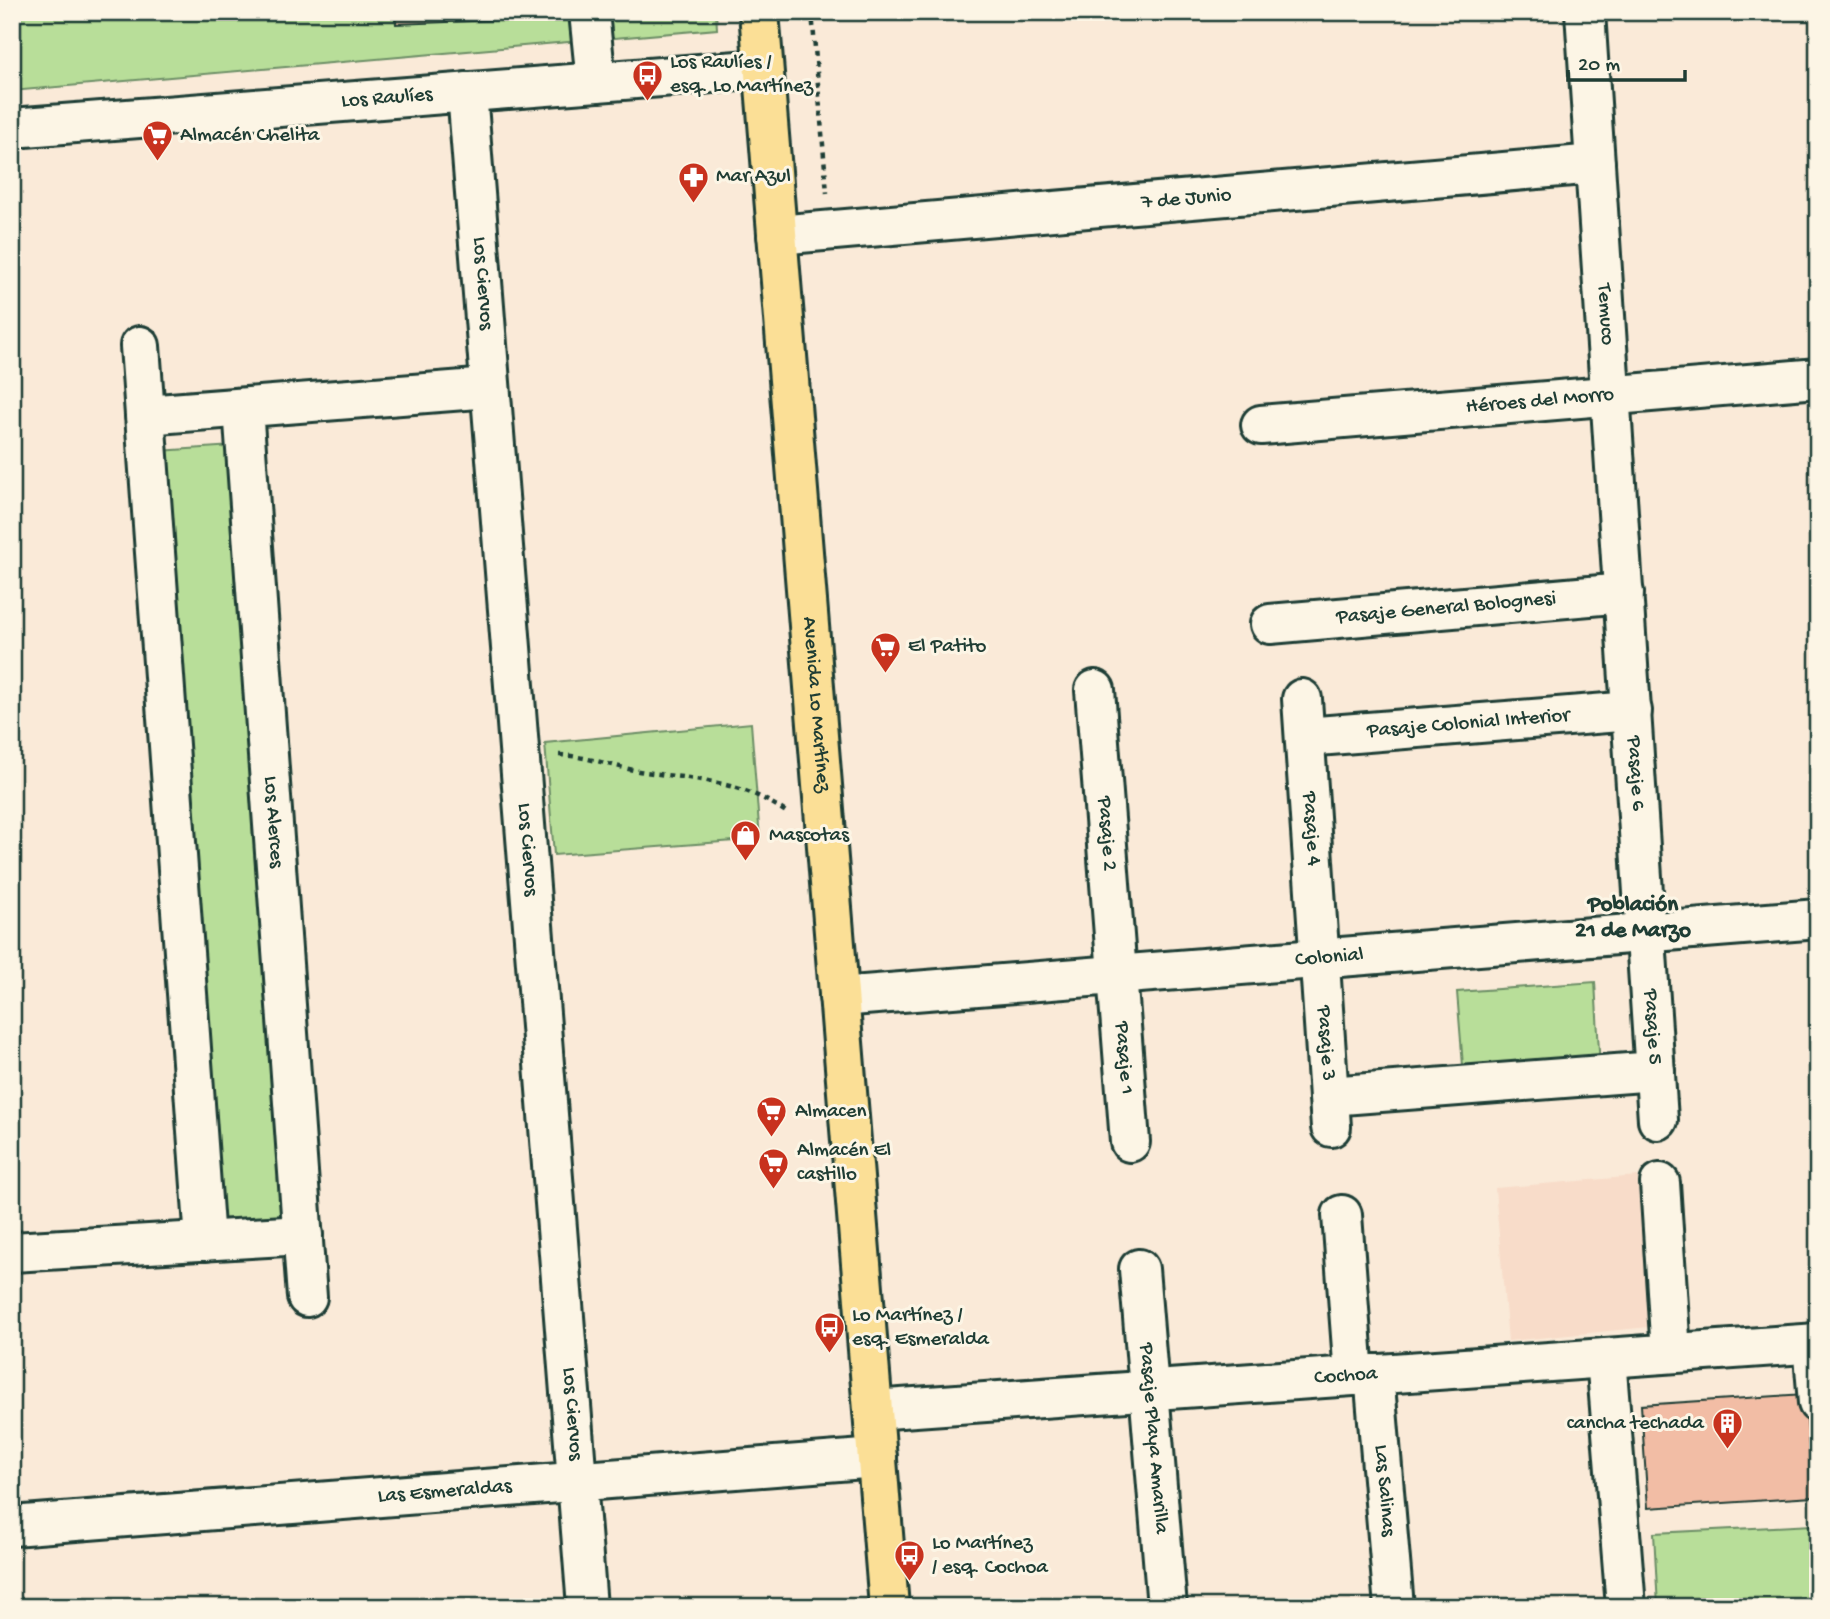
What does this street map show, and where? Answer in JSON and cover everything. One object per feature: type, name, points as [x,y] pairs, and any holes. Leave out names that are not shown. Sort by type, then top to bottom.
[{"type":"main road","name":"Avenida Lo Martínez","points":[[759,12],[889,1607]]},
{"type":"street","points":[[589,12],[596,82]]},
{"type":"street","name":"Temuco","points":[[1586,12],[1625,604]]},
{"type":"street","name":"Los Raulíes","points":[[12,128],[763,69]]},
{"type":"street","name":"Los Ciervos","points":[[467,92],[587,1607]]},
{"type":"street","name":"7 de Junio","points":[[777,235],[1595,164]]},
{"type":"street","points":[[139,346],[205,1241]]},
{"type":"street","name":"Héroes del Morro","points":[[1261,425],[1818,378]]},
{"type":"street","points":[[145,415],[490,388]]},
{"type":"street","name":"Los Alerces","points":[[243,408],[307,1297]]},
{"type":"street","name":"Pasaje General Bolognesi","points":[[1270,624],[1625,604]]},
{"type":"street","name":"Pasaje 6","points":[[1625,604],[1646,933]]},
{"type":"street","name":"Pasaje 2","points":[[1096,690],[1118,975]]},
{"type":"street","name":"Pasaje 4","points":[[1302,699],[1320,959]]},
{"type":"street","name":"Pasaje Colonial Interior","points":[[1305,737],[1632,711]]},
{"type":"street","name":"Colonial","points":[[839,997],[1818,919]]},
{"type":"street","name":"Pasaje 5","points":[[1646,933],[1658,1120]]},
{"type":"street","name":"Pasaje 3","points":[[1320,959],[1330,1112],[1655,1070]]},
{"type":"street","name":"Pasaje 1","points":[[1118,975],[1130,1142]]},
{"type":"street","points":[[1660,1183],[1671,1353]]},
{"type":"street","name":"Las Salinas","points":[[1342,1215],[1394,1607]]},
{"type":"street","points":[[12,1252],[303,1236]]},
{"type":"street","name":"Pasaje Playa Amarilla","points":[[1139,1269],[1167,1607]]},
{"type":"street","points":[[1815,1343],[1818,1404]]},
{"type":"street","name":"Cochoa","points":[[873,1410],[1815,1343]]},
{"type":"street","points":[[1606,1358],[1626,1607]]},
{"type":"street","name":"Las Esmeraldas","points":[[12,1526],[877,1458]]},
{"type":"path","points":[[812,12],[830,230]]},
{"type":"path","points":[[519,759],[562,755],[583,757],[645,772],[720,782],[776,805],[803,824],[827,846]]},
{"type":"shaded area","points":[[1638,1176],[1649,1327],[1508,1341],[1495,1188]]},
{"type":"green space","points":[[12,12],[716,12],[717,29],[12,91]]},
{"type":"green space","points":[[233,446],[286,1216],[218,1219],[159,451]]},
{"type":"green space","points":[[751,723],[760,839],[554,855],[545,743]]},
{"type":"green space","points":[[1595,982],[1600,1068],[1464,1078],[1457,992]]},
{"type":"green space","points":[[1812,1525],[1817,1607],[1658,1607],[1654,1533]]},
{"type":"building","points":[[395,12],[497,12],[497,20],[396,24]]},
{"type":"building","name":"cancha techada","points":[[1805,1394],[1813,1497],[1648,1508],[1641,1405]]},
{"type":"place","name":"Los Raulíes / esq. Lo Martínez","points":[[647,102]]},
{"type":"place","name":"Almacén Chelita","points":[[157,163]]},
{"type":"place","name":"Mar Azul","points":[[693,204]]},
{"type":"place","name":"El Patito","points":[[885,674]]},
{"type":"place","name":"Mascotas","points":[[746,863]]},
{"type":"place","name":"Almacen","points":[[772,1139]]},
{"type":"place","name":"Almacén El castillo","points":[[774,1190]]},
{"type":"place","name":"Lo Martínez / esq. Esmeralda","points":[[829,1355]]},
{"type":"place","name":"cancha techada","points":[[1727,1451]]},
{"type":"place","name":"Lo Martínez / esq. Cochoa","points":[[909,1583]]},
{"type":"district","name":"Población 21 de Marzo","points":[[1633,918]]}]
